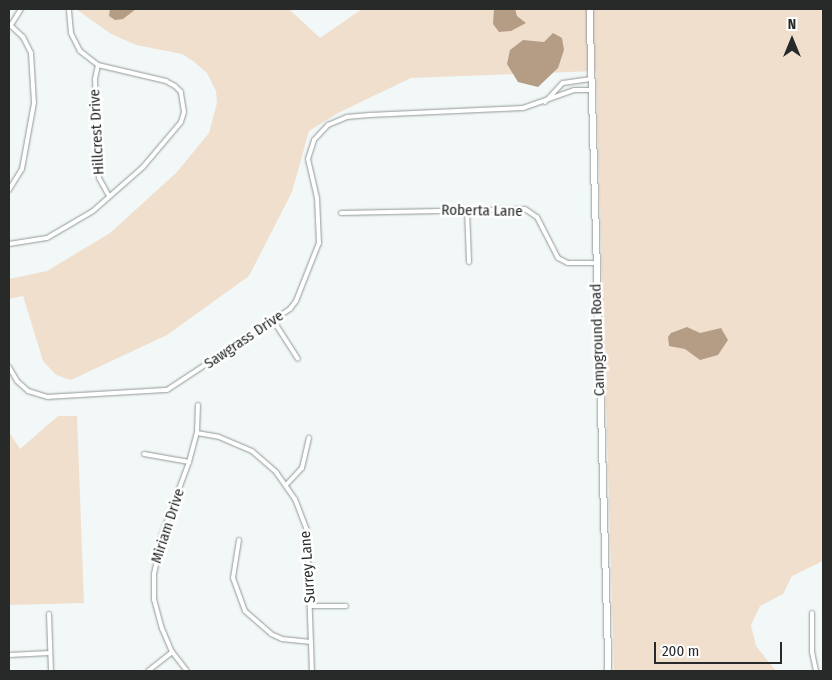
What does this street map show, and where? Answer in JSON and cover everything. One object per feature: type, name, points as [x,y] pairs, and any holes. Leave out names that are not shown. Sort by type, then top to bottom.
[{"type":"street","points":[[9,190],[22,169],[34,103],[32,53],[23,37],[10,25],[21,9]]},
{"type":"street","points":[[9,244],[47,238],[93,211],[143,167],[181,122],[184,103],[181,92],[166,81],[98,65],[75,43],[69,9]]},
{"type":"street","name":"Campground Road","points":[[590,9],[609,671]]},
{"type":"street","name":"Hillcrest Drive","points":[[98,65],[95,79],[99,178],[109,196]]},
{"type":"street","points":[[544,102],[560,85],[591,79]]},
{"type":"street","points":[[560,85],[564,94]]},
{"type":"street","name":"Sawgrass Drive","points":[[9,367],[17,381],[37,395],[155,393],[178,384],[273,320],[296,301],[317,250],[317,198],[308,159],[314,140],[328,125],[347,117],[523,108],[564,94],[592,90]]},
{"type":"street","name":"Roberta Lane","points":[[340,213],[525,209],[537,218],[558,258],[568,263],[596,263]]},
{"type":"street","points":[[467,210],[469,262]]},
{"type":"street","points":[[273,320],[298,359]]},
{"type":"street","name":"Miriam Drive","points":[[187,671],[172,652],[156,613],[155,562],[197,433],[198,405]]},
{"type":"street","name":"Surrey Lane","points":[[197,433],[219,437],[252,451],[287,484],[307,530],[312,671]]},
{"type":"street","points":[[287,484],[302,468],[309,438]]},
{"type":"street","points":[[144,454],[189,462]]},
{"type":"street","points":[[239,540],[233,578],[245,611],[271,634],[282,639],[311,642]]},
{"type":"street","points":[[311,606],[346,606]]},
{"type":"street","points":[[812,613],[812,652],[816,671]]},
{"type":"street","points":[[49,614],[51,671]]},
{"type":"street","points":[[148,671],[172,652]]},
{"type":"street","points":[[9,655],[50,653]]},
{"type":"shaded area","points":[[76,9],[289,9],[320,38],[362,9],[823,9],[823,561],[792,576],[783,594],[760,606],[751,625],[756,646],[776,671],[614,671],[596,71],[411,78],[338,113],[309,131],[292,192],[249,276],[167,335],[71,380],[56,375],[43,361],[23,296],[9,299],[9,279],[47,271],[110,233],[176,173],[209,133],[217,103],[216,91],[207,73],[193,61],[182,54],[136,45],[111,34]]},
{"type":"shaded area","points":[[110,9],[136,9],[123,19],[115,20],[109,16]]},
{"type":"shaded area","points":[[494,9],[515,9],[517,16],[526,23],[511,31],[499,32],[493,24]]},
{"type":"shaded area","points":[[553,33],[562,38],[564,50],[558,68],[538,87],[518,82],[507,64],[510,50],[523,40],[544,42]]},
{"type":"shaded area","points":[[687,327],[700,333],[721,328],[728,340],[718,355],[700,360],[685,349],[669,346],[668,337],[671,333]]},
{"type":"shaded area","points":[[58,416],[77,416],[84,603],[9,605],[9,432],[20,449]]}]
